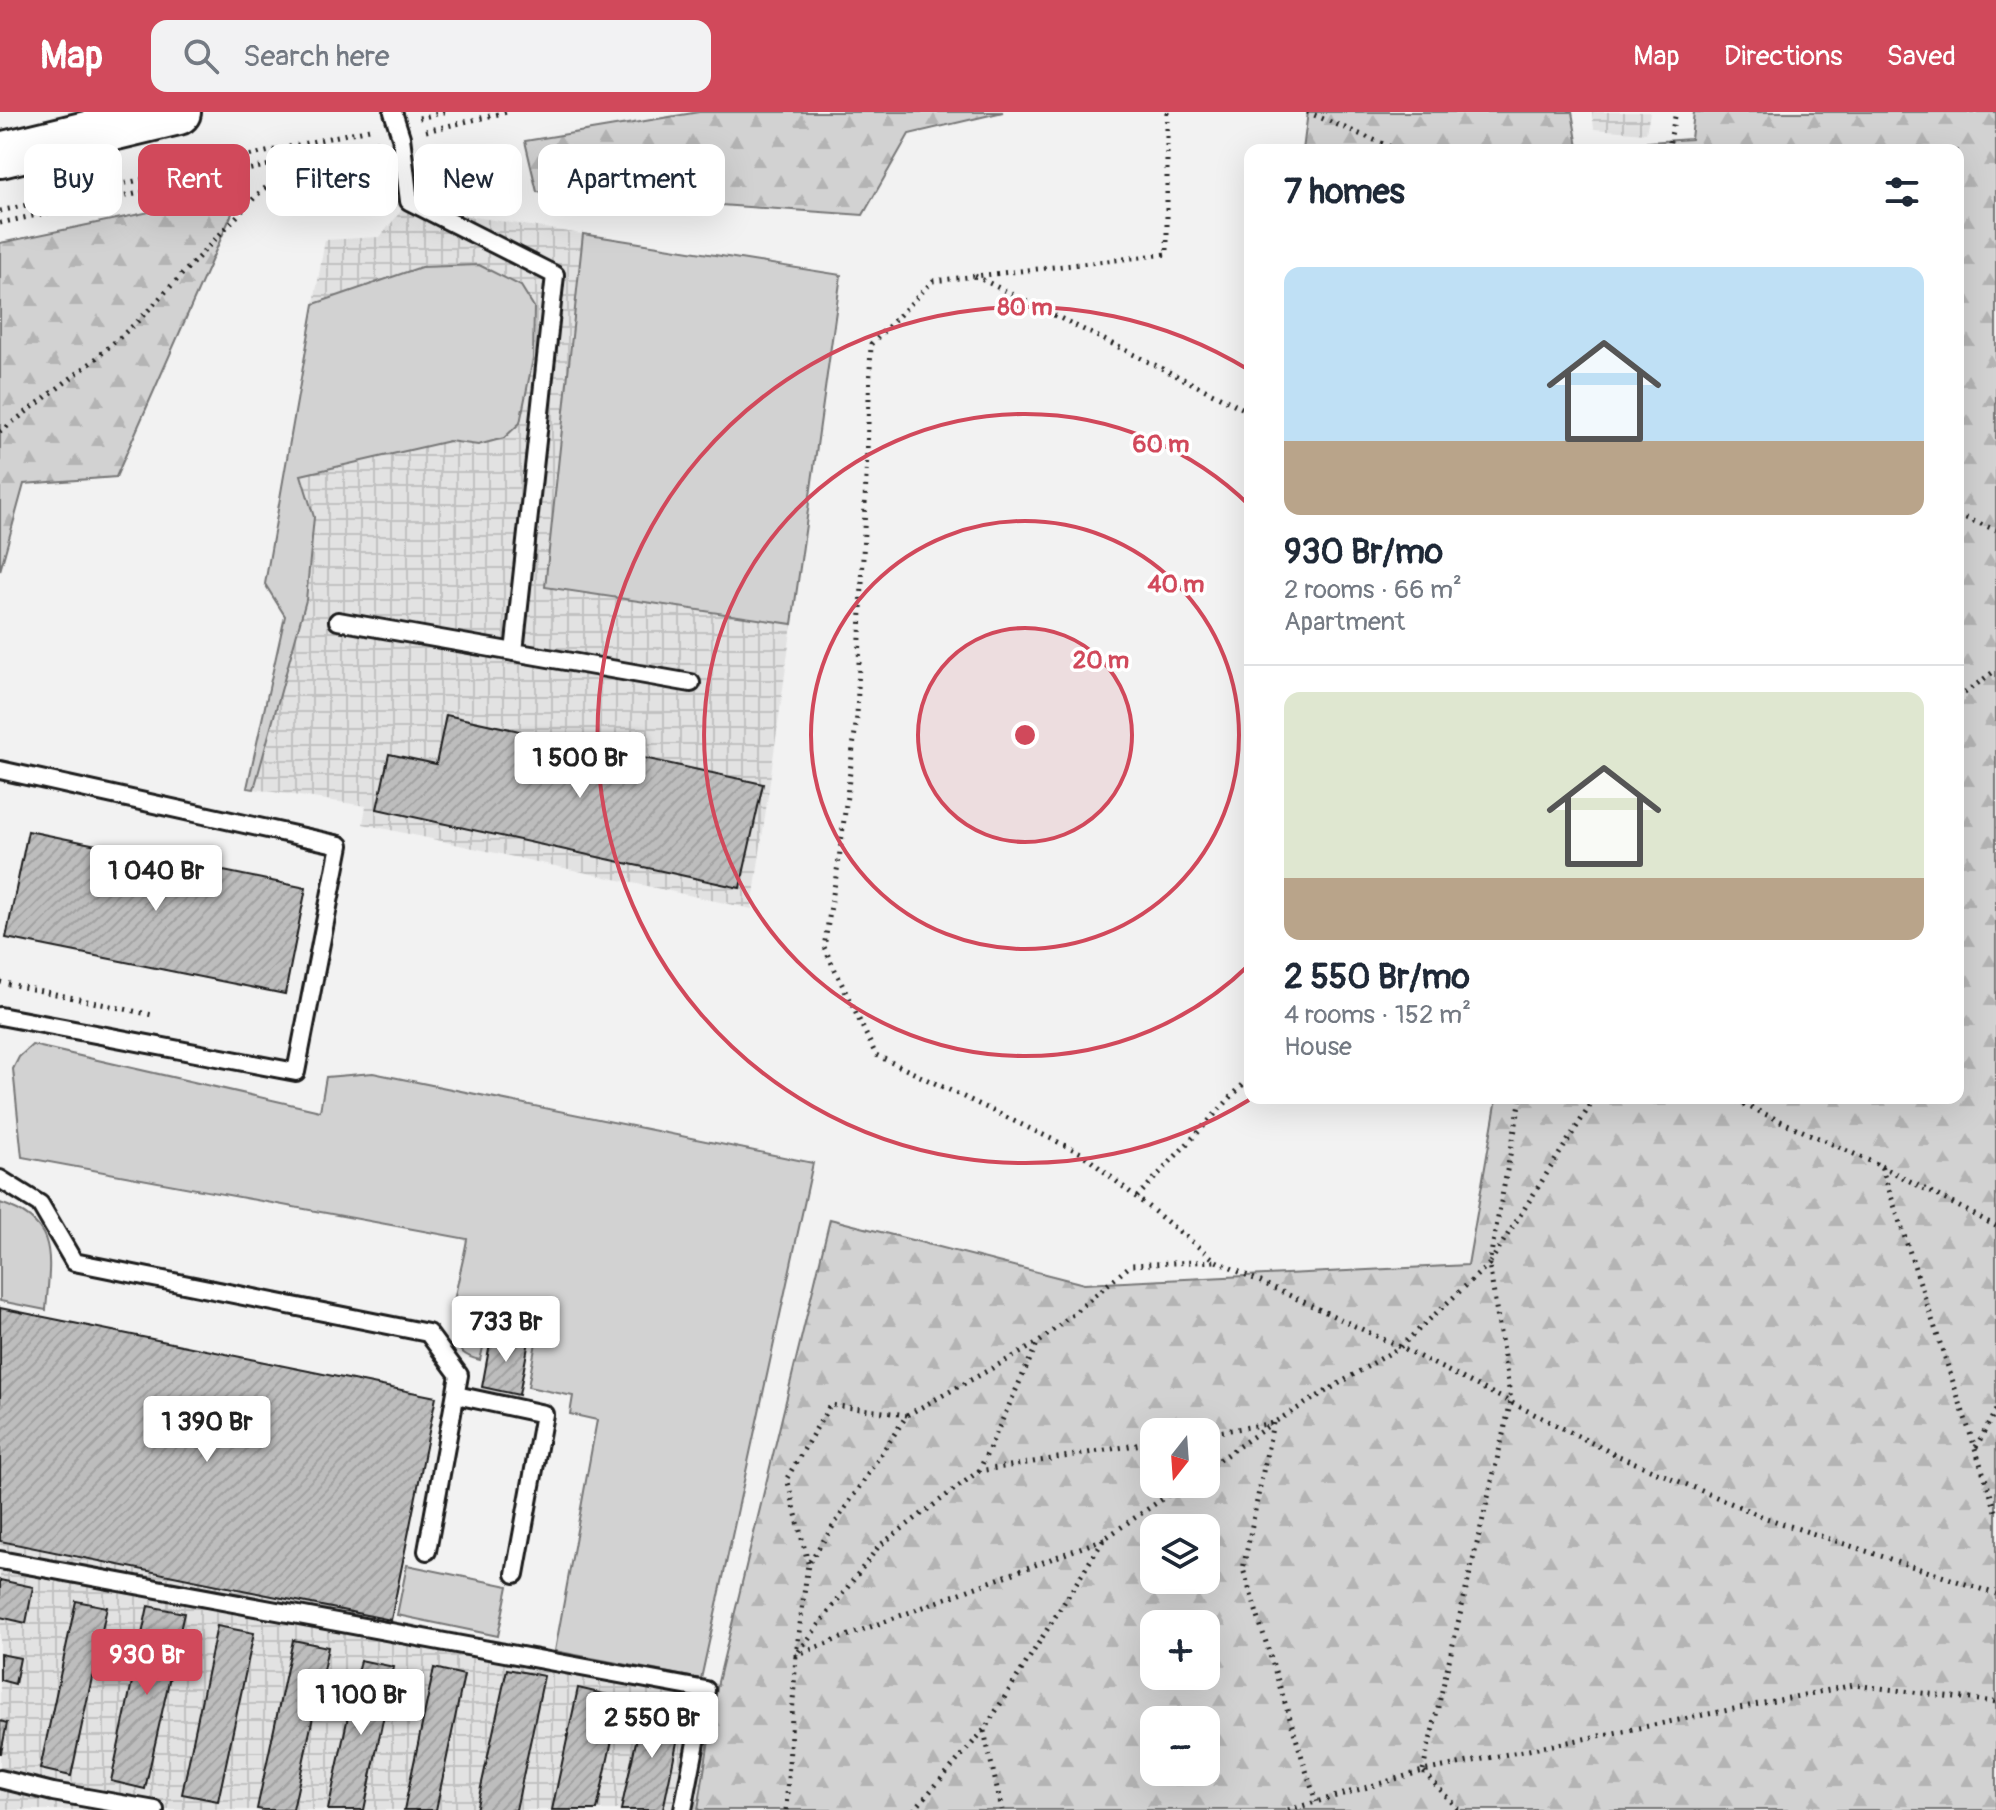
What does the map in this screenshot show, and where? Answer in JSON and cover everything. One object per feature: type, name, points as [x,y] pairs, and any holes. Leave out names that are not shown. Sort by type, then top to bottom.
[{"type":"main road","points":[[4,152],[178,112]]},
{"type":"lane","points":[[396,124],[409,201],[555,275],[514,652]]},
{"type":"lane","points":[[338,621],[691,683]]},
{"type":"lane","points":[[0,770],[340,845],[296,1072],[0,1016]]},
{"type":"lane","points":[[0,1179],[40,1204],[74,1262],[428,1333],[459,1375],[427,1551]]},
{"type":"lane","points":[[456,1395],[544,1414],[515,1574]]},
{"type":"lane","points":[[0,1560],[706,1690],[683,1810]]},
{"type":"lane","points":[[0,1779],[155,1810]]},
{"type":"path","points":[[0,211],[445,112]]},
{"type":"path","points":[[340,144],[396,124],[507,112]]},
{"type":"path","points":[[1167,112],[1167,254],[933,281],[871,344],[857,716],[839,859],[824,947],[876,1055],[1081,1153],[1216,1261],[1400,1347],[1614,1454],[1766,1518],[1996,1594]]},
{"type":"path","points":[[1307,112],[1384,144]]},
{"type":"path","points":[[1669,144],[1676,112]]},
{"type":"path","points":[[0,223],[266,165]]},
{"type":"path","points":[[0,432],[92,362],[137,322],[266,187]]},
{"type":"path","points":[[975,276],[1244,409]]},
{"type":"path","points":[[1964,517],[1996,530]]},
{"type":"path","points":[[1964,694],[1996,670]]},
{"type":"path","points":[[1137,1197],[1244,1083]]},
{"type":"path","points":[[1423,1771],[1511,1401],[1489,1264],[1520,1104]]},
{"type":"path","points":[[1220,1459],[1273,1423],[1400,1347],[1489,1264],[1591,1104]]},
{"type":"path","points":[[1742,1104],[1881,1166],[1996,1226]]},
{"type":"path","points":[[1881,1166],[1996,1511]]},
{"type":"path","points":[[808,1564],[907,1415],[1038,1343],[1131,1265],[1216,1261]]},
{"type":"path","points":[[979,1471],[1038,1343]]},
{"type":"path","points":[[786,1810],[796,1655],[808,1564],[787,1478],[830,1405],[907,1415]]},
{"type":"path","points":[[1975,1449],[1996,1410]]},
{"type":"path","points":[[1220,1432],[1273,1423]]},
{"type":"path","points":[[1273,1423],[1243,1569],[1316,1802]]},
{"type":"path","points":[[796,1655],[879,1546],[979,1471],[1140,1444]]},
{"type":"path","points":[[796,1655],[1104,1539],[1164,1498]]},
{"type":"path","points":[[914,1810],[984,1730],[1104,1539]]},
{"type":"path","points":[[1288,1810],[1423,1771],[1854,1685],[1996,1702]]},
{"type":"path","points":[[984,1730],[1002,1810]]},
{"type":"path","points":[[1423,1771],[1459,1810]]},
{"type":"shaded area","points":[[1592,112],[1650,112],[1646,133],[1594,129]]},
{"type":"shaded area","points":[[409,201],[414,202],[414,216],[468,216],[841,275],[752,909],[363,824],[366,806],[247,788],[285,616],[265,584],[325,240],[380,237]]},
{"type":"shaded area","points":[[0,1542],[718,1682],[698,1810],[0,1810]]},
{"type":"green space","points":[[699,112],[1003,112],[909,134],[863,215],[725,205],[725,144],[538,144],[537,192],[525,141]]},
{"type":"green space","points":[[1308,112],[1572,112],[1577,144],[1304,144]]},
{"type":"green space","points":[[1694,112],[1996,112],[1996,1810],[698,1810],[718,1682],[830,1219],[1084,1284],[1468,1265],[1496,1104],[1964,1104],[1964,144],[1620,144],[1691,139]]},
{"type":"green space","points":[[138,214],[231,216],[116,477],[24,484],[0,571],[0,243]]},
{"type":"green space","points":[[583,234],[841,275],[792,624],[545,587]]},
{"type":"green space","points":[[479,265],[521,286],[534,307],[533,359],[520,423],[504,438],[478,445],[449,441],[301,475],[314,517],[306,600],[254,789],[247,788],[285,616],[265,584],[314,304],[421,267]]},
{"type":"green space","points":[[32,1045],[320,1111],[326,1077],[373,1073],[813,1163],[701,1679],[555,1651],[597,1420],[570,1414],[573,1396],[528,1387],[538,1331],[489,1323],[480,1360],[466,1355],[456,1345],[452,1336],[452,1316],[467,1239],[22,1157],[13,1069],[19,1057]]},
{"type":"green space","points":[[0,1203],[33,1220],[42,1231],[49,1258],[46,1310],[0,1301]]},
{"type":"green space","points":[[407,1565],[508,1586],[498,1636],[397,1615]]},
{"type":"building","points":[[446,715],[763,784],[740,888],[377,809],[389,754],[436,764]]},
{"type":"building","points":[[28,831],[306,888],[285,994],[6,938]]},
{"type":"building","points":[[0,1308],[436,1397],[391,1620],[0,1541]]},
{"type":"building","points":[[492,1333],[529,1341],[519,1395],[482,1387]]},
{"type":"building","points":[[0,1580],[33,1587],[26,1623],[0,1617]]},
{"type":"building","points":[[76,1601],[107,1607],[71,1776],[40,1769]]},
{"type":"building","points":[[148,1606],[184,1613],[145,1789],[111,1781]]},
{"type":"building","points":[[217,1626],[254,1633],[218,1801],[182,1794]]},
{"type":"building","points":[[293,1640],[328,1647],[293,1810],[257,1809]]},
{"type":"building","points":[[0,1654],[20,1658],[15,1684],[0,1680]]},
{"type":"building","points":[[360,1660],[394,1667],[364,1810],[328,1810]]},
{"type":"building","points":[[434,1668],[464,1675],[436,1810],[404,1810]]},
{"type":"building","points":[[507,1669],[544,1676],[516,1810],[476,1810]]},
{"type":"building","points":[[578,1688],[621,1698],[597,1810],[552,1810]]},
{"type":"building","points":[[644,1705],[683,1713],[663,1810],[621,1810]]},
{"type":"building","points":[[0,1721],[7,1723],[1,1753],[0,1753]]}]
